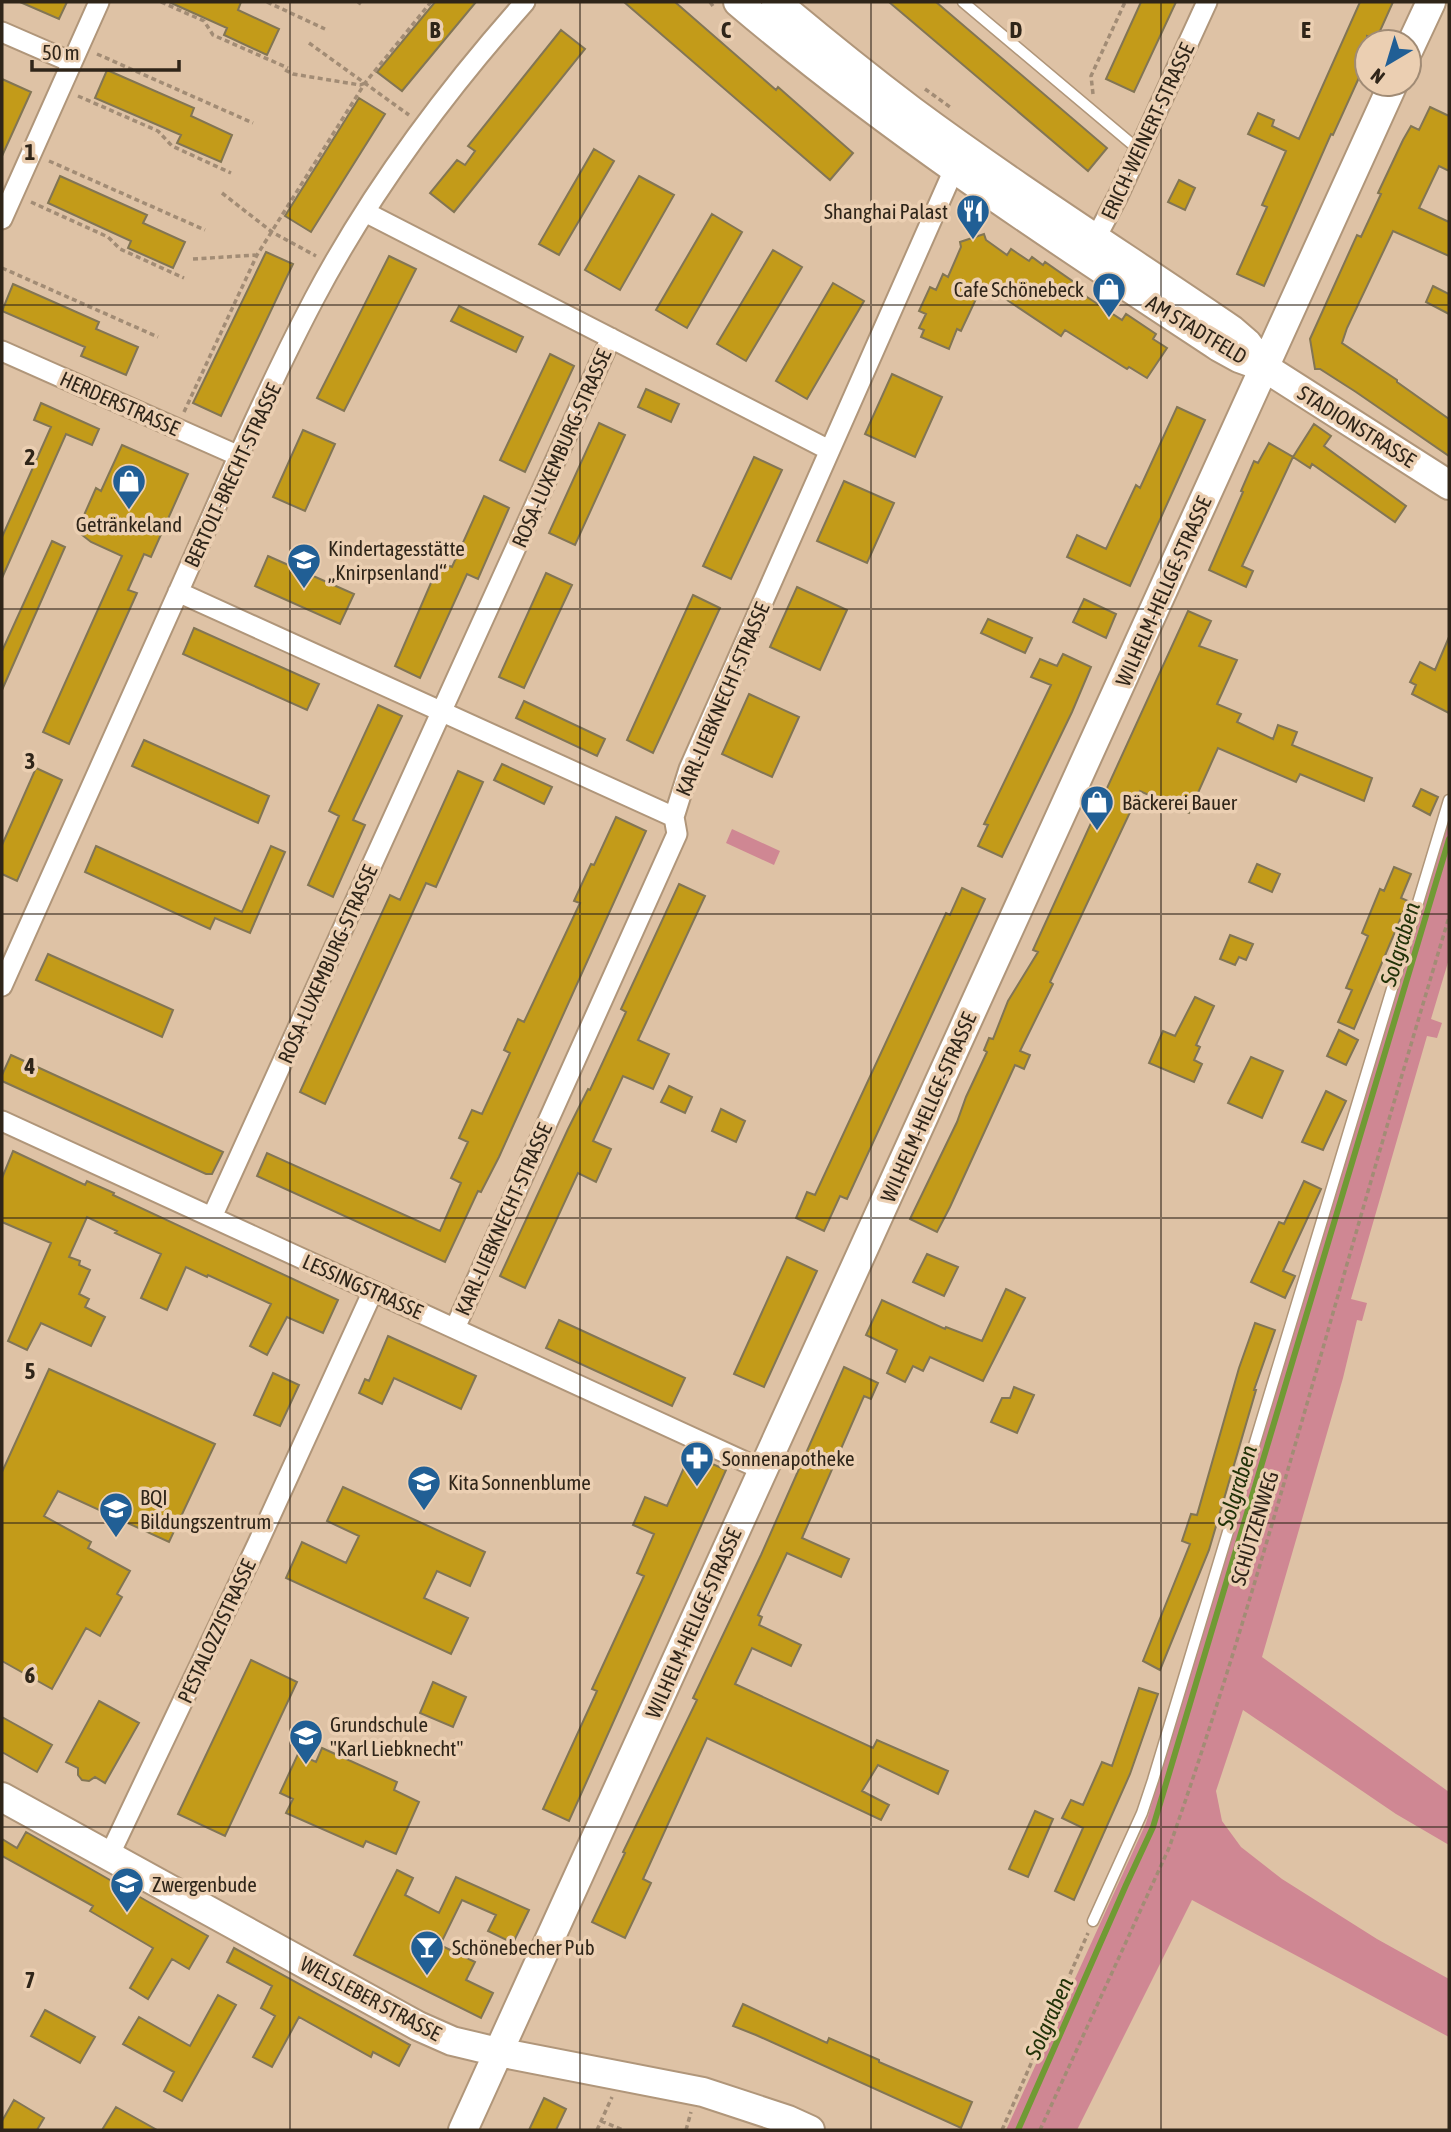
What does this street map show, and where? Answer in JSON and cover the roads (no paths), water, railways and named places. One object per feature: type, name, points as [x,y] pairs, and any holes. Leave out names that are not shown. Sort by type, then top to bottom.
[{"type":"main road","name":"AM STADTFELD","points":[[738,2],[872,110],[959,158],[1090,248],[1219,347],[1238,358],[1264,367]]},
{"type":"main road","name":"AM STADTFELD","points":[[776,2],[959,158]]},
{"type":"main road","points":[[1418,28],[1430,2]]},
{"type":"main road","name":"WILHELM-HELLGE-STRASSE","points":[[463,2130],[1387,98]]},
{"type":"main road","name":"STADIONSTRASSE","points":[[1264,367],[1449,485]]},
{"type":"main road","name":"WELSLEBER STRASSE","points":[[2,1797],[418,2026],[452,2041],[703,2092],[810,2130]]},
{"type":"street","points":[[2,219],[99,2]]},
{"type":"street","name":"BERTOLT-BRECHT-STRASSE","points":[[2,986],[239,456],[314,299],[365,212],[423,125],[525,2]]},
{"type":"street","name":"ERICH-WEINERT-STRASSE","points":[[1090,248],[1140,150],[1207,2]]},
{"type":"street","points":[[2,32],[75,54]]},
{"type":"street","name":"KARL-LIEBKNECHT-STRASSE","points":[[454,1328],[677,834],[674,817],[689,769],[959,158]]},
{"type":"street","name":"ROSA-LUXEMBURG-STRASSE","points":[[365,212],[829,450]]},
{"type":"street","name":"ROSA-LUXEMBURG-STRASSE","points":[[212,1217],[611,338]]},
{"type":"street","name":"HERDERSTRASSE","points":[[2,351],[239,456]]},
{"type":"street","points":[[178,592],[674,817]]},
{"type":"street","name":"LESSINGSTRASSE","points":[[2,1121],[763,1471]]},
{"type":"street","name":"PESTALOZZISTRASSE","points":[[109,1856],[257,1545],[373,1291]]},
{"type":"lane","points":[[963,2],[1140,150]]},
{"type":"lane","points":[[1093,1921],[1142,1813],[1153,1780],[1449,800]]},
{"type":"waterway","name":"Solgraben","points":[[1018,2130],[1153,1827],[1449,839]]},
{"type":"place","name":"Shanghai Palast","points":[[973,241]]},
{"type":"place","name":"Cafe Schönebeck","points":[[1109,319]]},
{"type":"place","name":"Getränkeland","points":[[129,511]]},
{"type":"place","name":"Kindertagesstätte „Knirpsenland“","points":[[304,590]]},
{"type":"place","name":"Bäckerei Bauer","points":[[1097,832]]},
{"type":"place","name":"Sonnenapotheke","points":[[697,1488]]},
{"type":"place","name":"Kita Sonnenblume","points":[[424,1512]]},
{"type":"place","name":"BQI Bildungszentrum","points":[[116,1539]]},
{"type":"place","name":"Grundschule \"Karl Liebknecht\"","points":[[306,1766]]},
{"type":"place","name":"Zwergenbude","points":[[127,1914]]},
{"type":"place","name":"Schönebecher Pub","points":[[427,1977]]}]
